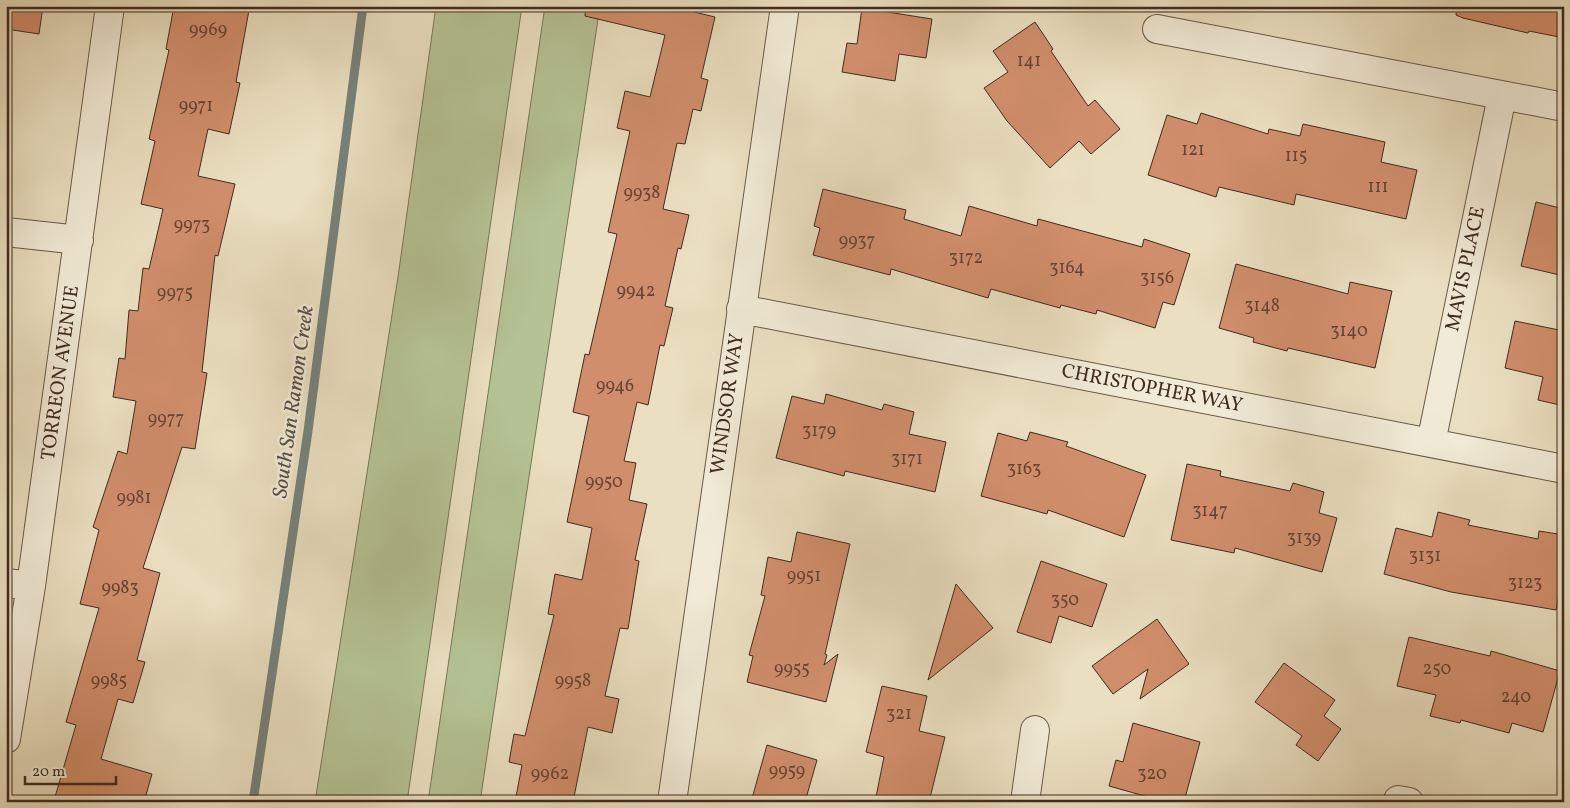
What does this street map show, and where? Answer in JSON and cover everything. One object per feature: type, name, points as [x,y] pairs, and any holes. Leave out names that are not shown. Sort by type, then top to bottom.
[{"type":"street","name":"TORREON AVENUE","points":[[6,739],[19,584],[79,240],[110,6]]},
{"type":"street","name":"WINDSOR WAY","points":[[672,802],[785,6]]},
{"type":"street","points":[[1157,29],[1564,107]]},
{"type":"street","name":"MAVIS PLACE","points":[[1430,443],[1502,96]]},
{"type":"street","points":[[6,232],[79,240]]},
{"type":"street","name":"CHRISTOPHER WAY","points":[[741,309],[1564,469]]},
{"type":"street","points":[[1025,802],[1035,730]]},
{"type":"green space","points":[[436,6],[522,6],[407,802],[315,802],[398,277]]},
{"type":"green space","points":[[545,6],[600,6],[480,802],[428,802]]},
{"type":"building","points":[[6,6],[43,6],[39,34],[6,29]]},
{"type":"building","points":[[174,6],[227,6],[249,10],[236,82],[240,83],[229,134],[208,129],[198,176],[235,184],[218,256],[215,255],[202,372],[207,373],[195,449],[182,447],[143,568],[160,573],[137,660],[145,662],[133,703],[118,699],[101,759],[152,774],[144,802],[73,802],[55,797],[76,725],[66,722],[99,608],[80,604],[99,530],[93,527],[118,451],[127,454],[136,401],[113,397],[119,358],[125,359],[129,310],[138,311],[143,268],[149,269],[163,209],[141,204],[155,141],[149,139],[169,50],[166,49]]},
{"type":"building","points":[[586,6],[687,6],[686,10],[715,17],[701,78],[708,80],[701,111],[693,109],[685,144],[677,143],[663,209],[689,215],[681,249],[678,248],[665,306],[673,308],[664,346],[660,345],[648,405],[637,402],[624,461],[636,463],[629,500],[647,504],[635,560],[639,561],[628,629],[620,628],[605,696],[619,699],[612,733],[588,727],[573,802],[515,802],[522,765],[509,762],[514,734],[525,736],[554,615],[548,614],[555,574],[582,580],[592,528],[567,522],[589,416],[573,412],[585,354],[589,355],[617,234],[608,232],[630,131],[617,128],[625,91],[650,97],[665,35],[585,16]]},
{"type":"building","points":[[1457,6],[1564,6],[1564,38],[1529,31],[1528,33],[1463,18],[1456,15]]},
{"type":"building","points":[[862,8],[932,19],[926,58],[899,54],[895,81],[842,72],[847,43],[857,44]]},
{"type":"building","points":[[1035,22],[1053,49],[1051,51],[1088,106],[1095,100],[1120,129],[1091,154],[1079,141],[1050,168],[1007,121],[984,88],[1008,72],[993,51]]},
{"type":"building","points":[[1201,113],[1268,134],[1269,129],[1300,136],[1303,124],[1385,142],[1381,162],[1417,170],[1406,219],[1296,194],[1294,205],[1219,187],[1216,197],[1148,175],[1167,115],[1197,124]]},
{"type":"building","points":[[823,189],[906,210],[904,219],[961,236],[969,206],[1037,226],[1038,219],[1142,247],[1144,239],[1190,254],[1174,305],[1163,302],[1155,328],[1097,310],[1096,314],[1061,305],[1060,308],[991,289],[988,298],[891,269],[890,275],[813,255],[820,228],[814,226]]},
{"type":"building","points":[[1536,202],[1564,209],[1564,276],[1521,266]]},
{"type":"building","points":[[1236,264],[1348,294],[1350,282],[1392,291],[1375,368],[1288,348],[1287,351],[1253,342],[1254,338],[1219,328]]},
{"type":"building","points":[[1515,321],[1564,331],[1564,406],[1538,400],[1543,377],[1505,368]]},
{"type":"building","points":[[826,394],[882,410],[884,404],[914,412],[909,434],[946,442],[935,492],[845,471],[844,476],[776,458],[792,396],[824,404]]},
{"type":"building","points":[[1030,432],[1068,442],[1066,446],[1146,475],[1124,537],[1048,510],[1047,514],[981,496],[998,433],[1027,441]]},
{"type":"building","points":[[1187,464],[1221,471],[1220,476],[1290,491],[1293,483],[1324,492],[1319,513],[1337,518],[1322,572],[1235,548],[1234,553],[1171,540]]},
{"type":"building","points":[[1438,512],[1470,520],[1468,525],[1538,539],[1539,531],[1564,535],[1564,569],[1556,610],[1451,592],[1384,574],[1396,528],[1432,537]]},
{"type":"building","points":[[797,532],[850,544],[825,654],[827,655],[824,665],[838,654],[826,702],[747,682],[753,656],[749,655],[765,596],[761,595],[768,557],[791,562]]},
{"type":"building","points":[[1041,561],[1107,584],[1092,627],[1059,616],[1051,643],[1017,632]]},
{"type":"building","points":[[956,584],[993,628],[928,680]]},
{"type":"building","points":[[1157,619],[1189,664],[1140,699],[1148,669],[1113,694],[1092,666]]},
{"type":"building","points":[[1409,637],[1490,656],[1491,651],[1560,671],[1543,732],[1512,723],[1509,733],[1461,720],[1460,723],[1430,716],[1436,695],[1397,686]]},
{"type":"building","points":[[1284,663],[1335,700],[1324,716],[1341,729],[1318,761],[1296,745],[1302,736],[1255,702]]},
{"type":"building","points":[[882,686],[927,696],[919,731],[945,737],[929,802],[875,802],[884,757],[866,752]]},
{"type":"building","points":[[1133,723],[1200,742],[1184,802],[1166,802],[1109,786],[1116,760],[1123,762]]},
{"type":"building","points":[[767,745],[817,760],[805,802],[751,802]]},
{"type":"waterway","name":"South San Ramon Creek","points":[[253,802],[308,431],[363,6]]}]
